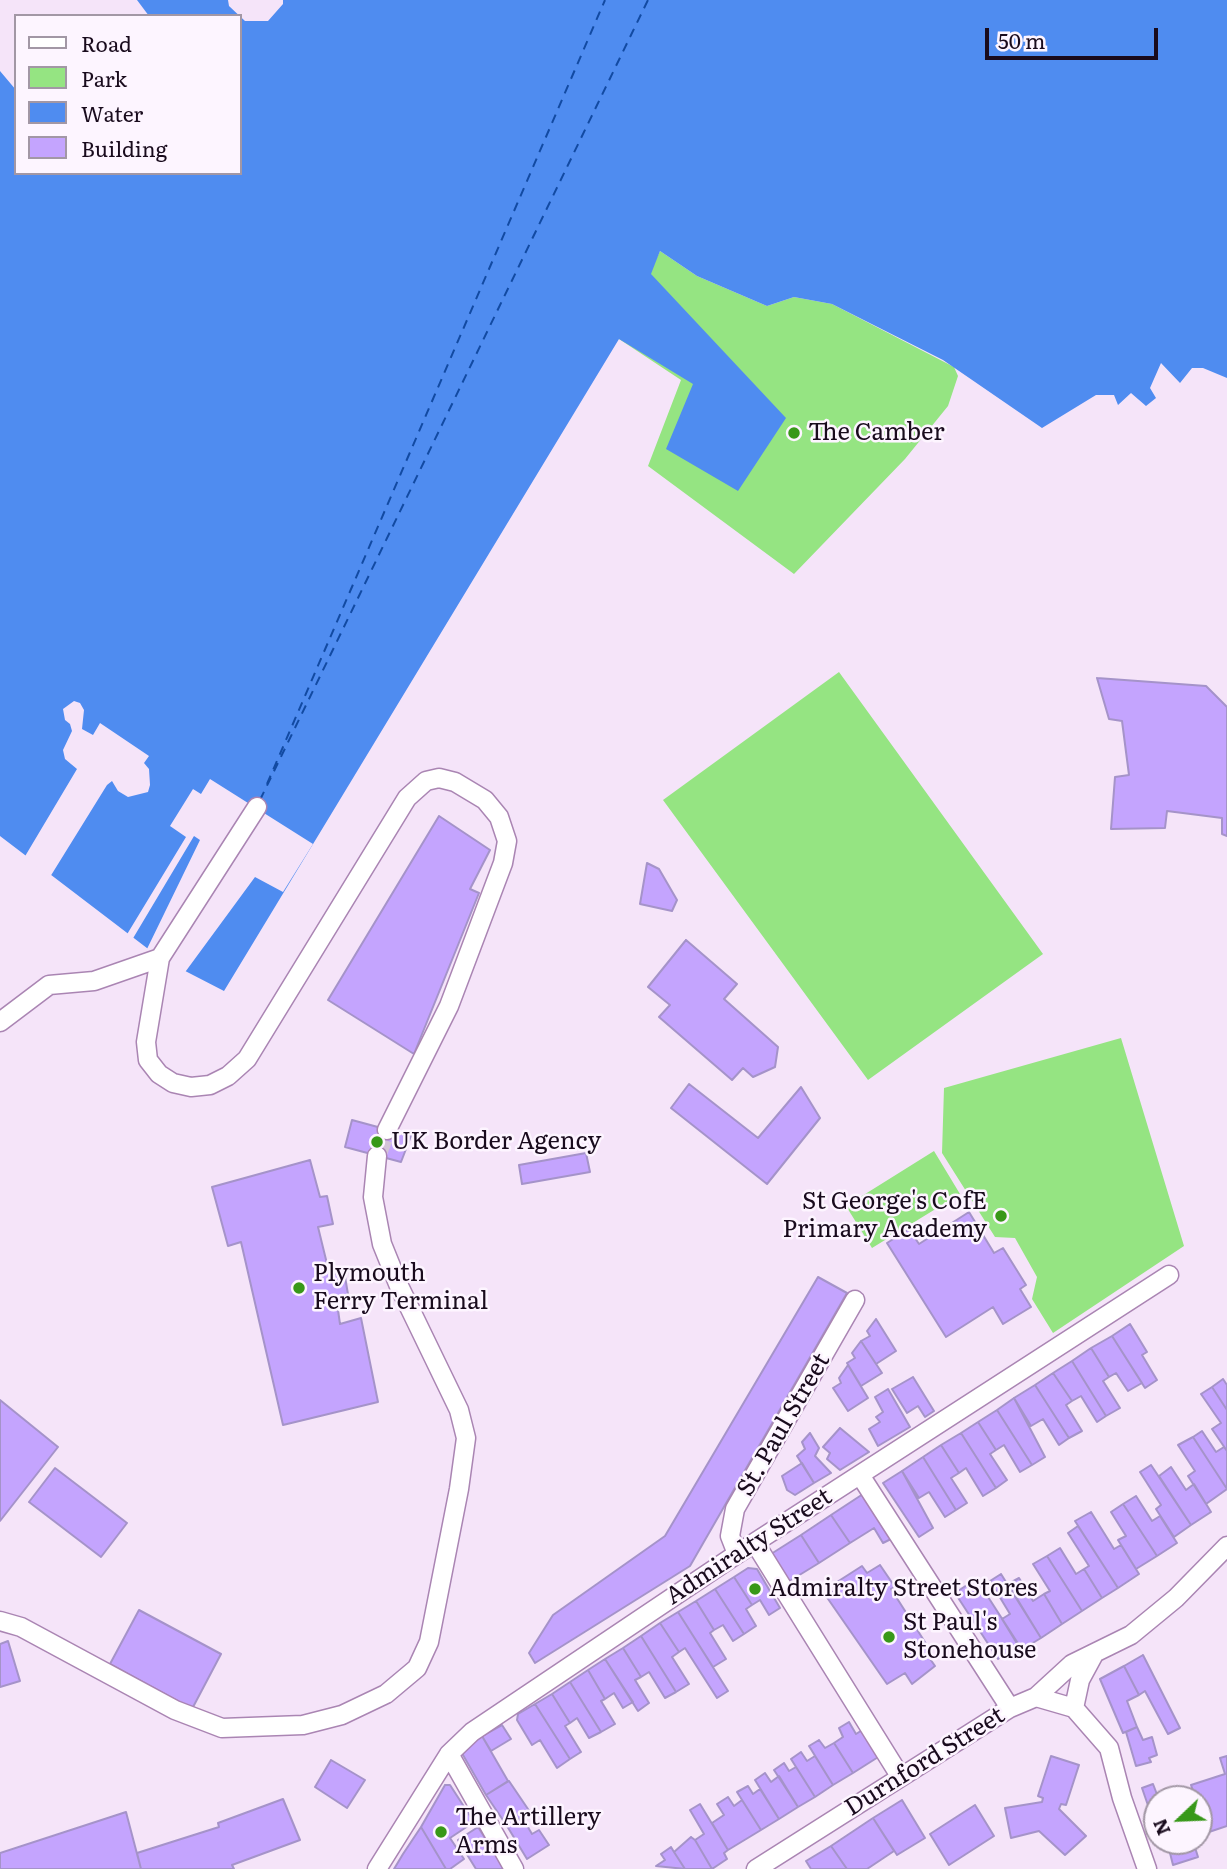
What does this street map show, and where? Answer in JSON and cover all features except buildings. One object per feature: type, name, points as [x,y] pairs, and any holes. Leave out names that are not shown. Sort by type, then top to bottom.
[{"type":"street","points":[[257,807],[160,958],[146,1042],[148,1060],[159,1074],[173,1083],[191,1087],[210,1085],[228,1076],[247,1059],[407,798],[426,781],[439,778],[455,782],[485,800],[499,817],[507,841],[503,863],[449,1006],[387,1130]]},
{"type":"street","points":[[0,1022],[49,985],[94,981],[160,958]]},
{"type":"street","points":[[0,1621],[21,1627],[175,1710],[222,1728],[303,1725],[342,1715],[386,1694],[417,1668],[429,1642],[459,1489],[466,1438],[459,1410],[399,1286],[382,1244],[373,1197],[377,1156]]},
{"type":"street","name":"Admiralty Street","points":[[377,1869],[449,1754],[472,1732],[737,1554],[1169,1275]]},
{"type":"street","name":"St. Paul Street","points":[[737,1554],[730,1536],[736,1508],[855,1300]]},
{"type":"street","points":[[860,1475],[1010,1708]]},
{"type":"street","points":[[755,1543],[900,1776]]},
{"type":"street","name":"Durnford Street","points":[[756,1869],[1010,1708],[1036,1697],[1072,1664],[1131,1635],[1176,1598],[1227,1546]]},
{"type":"street","points":[[1074,1708],[1080,1680],[1093,1656]]},
{"type":"street","points":[[1036,1697],[1074,1708],[1109,1748],[1122,1798],[1147,1869]]},
{"type":"street","points":[[449,1754],[514,1869]]},
{"type":"green space","name":"The Camber","points":[[660,251],[697,276],[767,306],[794,297],[832,304],[954,367],[958,376],[948,406],[905,459],[794,574],[648,466],[681,380],[619,339]]},
{"type":"green space","points":[[839,672],[1043,954],[868,1080],[663,800]]},
{"type":"green space","points":[[1121,1038],[1184,1246],[1053,1333],[1032,1299],[1037,1277],[1015,1238],[995,1237],[942,1153],[944,1088]]},
{"type":"green space","points":[[934,1151],[960,1194],[872,1248],[846,1206]]},
{"type":"water","points":[[137,0],[1227,0],[1227,378],[1203,368],[1192,368],[1180,383],[1161,363],[1150,388],[1156,398],[1146,406],[1131,393],[1118,405],[1114,395],[1096,395],[1042,428],[943,360],[832,304],[794,297],[767,306],[697,276],[660,251],[651,274],[786,418],[738,491],[666,449],[693,384],[619,339],[224,991],[160,958],[0,836],[0,71],[14,88],[14,175],[242,175],[242,14],[148,14]]},
{"type":"pier","points":[[228,0],[283,0],[283,4],[268,21],[245,21],[242,14],[238,14],[229,6]]},
{"type":"pier","points":[[74,701],[80,703],[84,710],[82,729],[93,735],[100,723],[149,756],[144,763],[149,769],[150,785],[148,792],[128,797],[118,791],[112,781],[107,785],[50,877],[24,858],[77,769],[65,759],[63,750],[72,731],[65,720],[63,709]]},
{"type":"pier","points":[[210,779],[313,844],[283,892],[255,877],[183,975],[146,951],[200,840],[194,836],[132,940],[126,936],[186,837],[170,826],[193,789],[201,794]]},
{"type":"ferry route","points":[[267,784],[605,0]]},
{"type":"ferry route","points":[[260,800],[648,0]]},
{"type":"tunnel","points":[[377,1156],[387,1130]]},
{"type":"place","name":"The Camber","points":[[794,433]]},
{"type":"place","name":"UK Border Agency","points":[[377,1142]]},
{"type":"place","name":"St George's CofE Primary Academy","points":[[1001,1216]]},
{"type":"place","name":"Plymouth Ferry Terminal","points":[[299,1288]]},
{"type":"place","name":"Admiralty Street Stores","points":[[755,1589]]},
{"type":"place","name":"St Paul's Stonehouse","points":[[889,1637]]},
{"type":"place","name":"The Artillery Arms","points":[[441,1832]]}]
